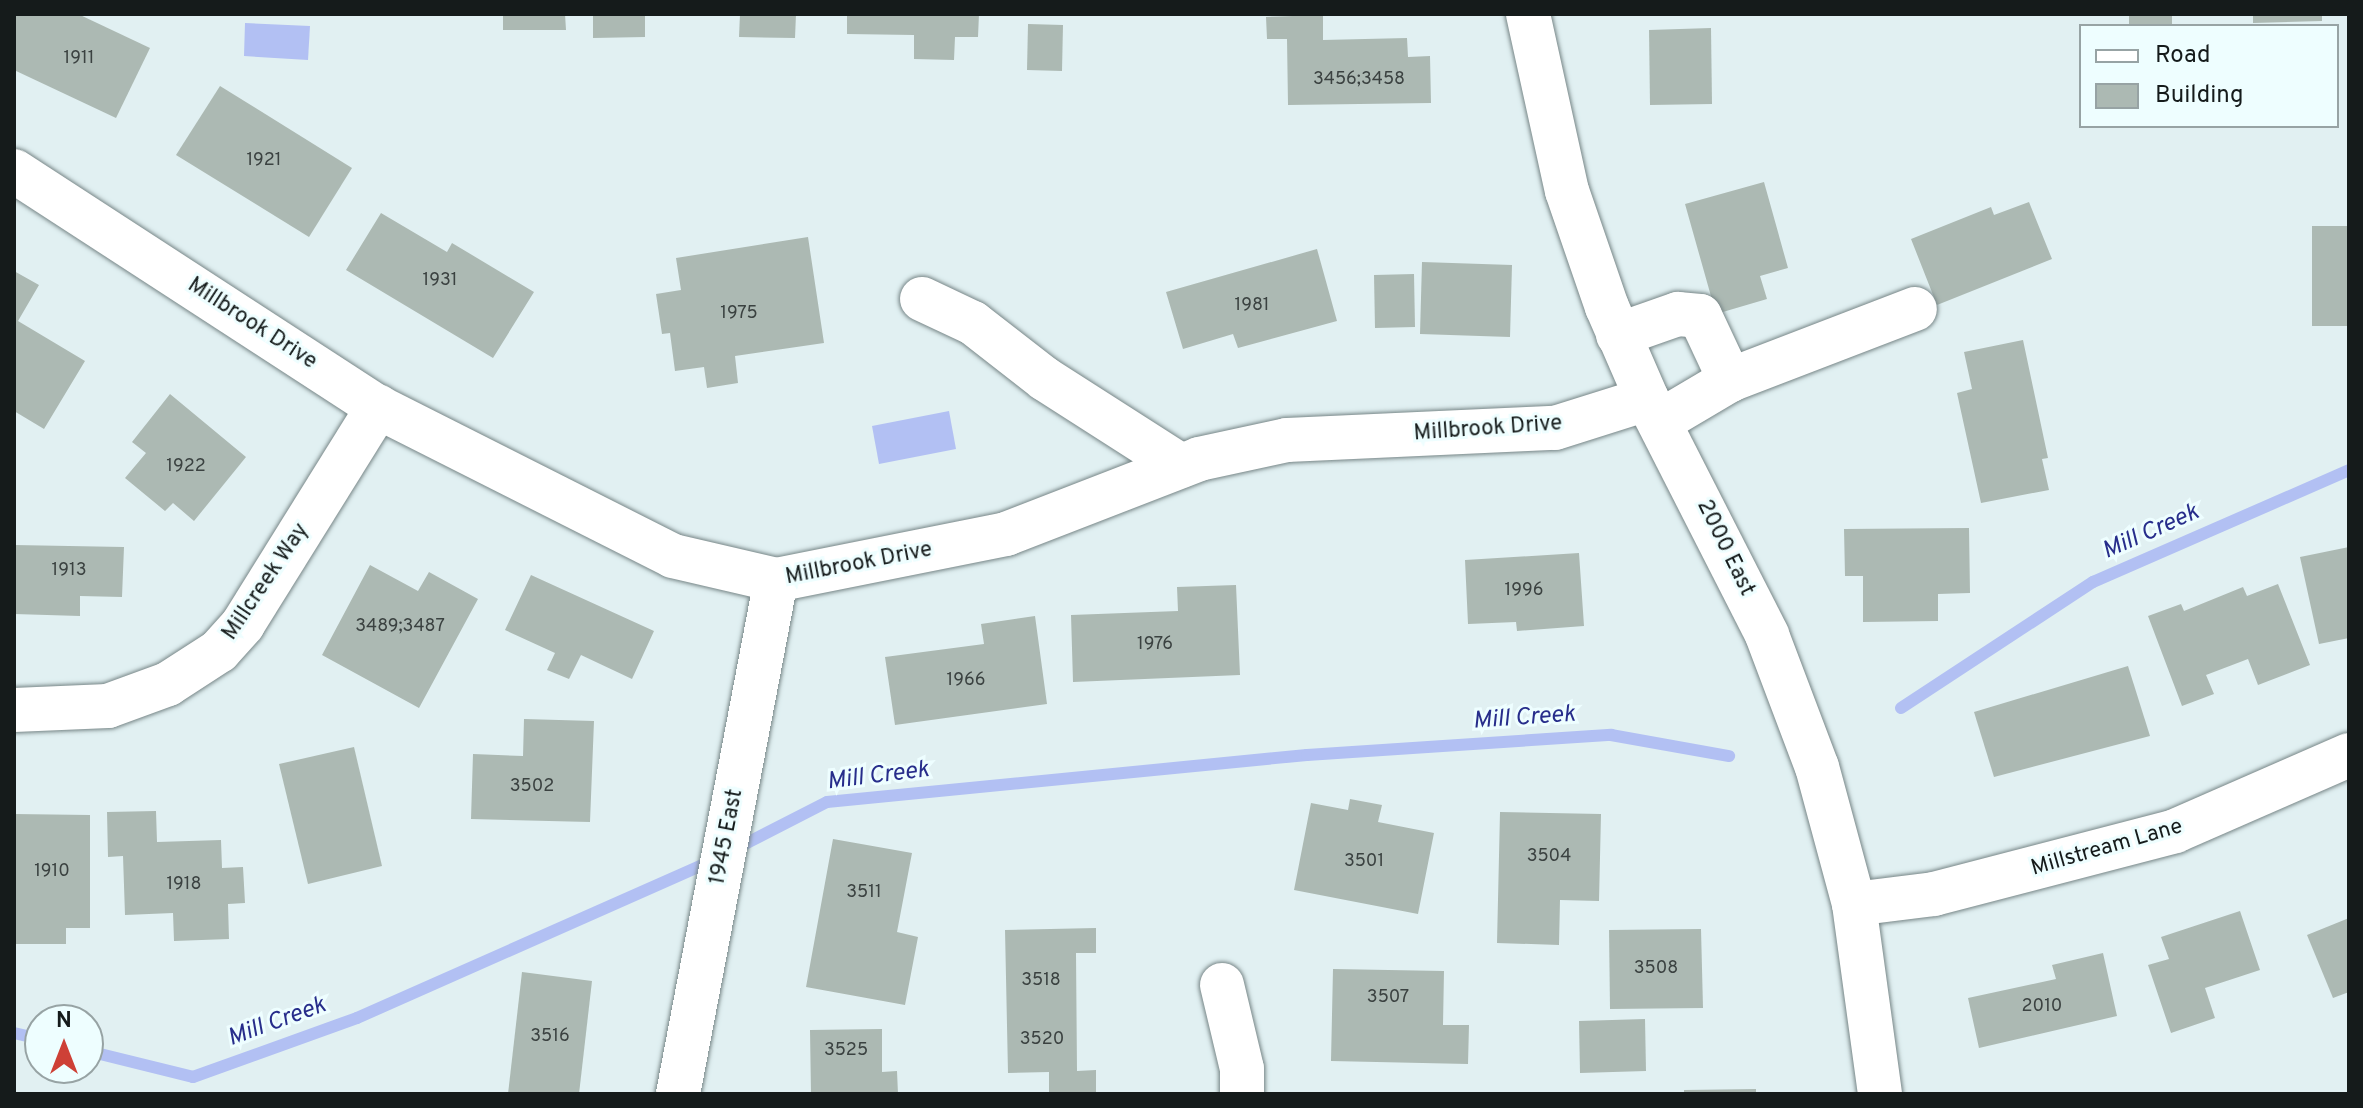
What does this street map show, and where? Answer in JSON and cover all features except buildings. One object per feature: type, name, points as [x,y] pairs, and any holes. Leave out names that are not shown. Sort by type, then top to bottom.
[{"type":"street","name":"2000 East","points":[[1528,14],[1567,191],[1618,335],[1653,411],[1728,552],[1795,701],[1854,904],[1880,1094]]},
{"type":"street","name":"Millbrook Drive","points":[[14,171],[378,407],[673,556],[776,580],[1006,534],[1181,466],[1287,440],[1555,428],[1653,411],[1915,309]]},
{"type":"street","points":[[922,299],[973,323],[1045,379],[1181,466]]},
{"type":"street","points":[[1618,335],[1678,314],[1700,316],[1730,380]]},
{"type":"street","name":"Millcreek Way","points":[[14,710],[108,706],[168,684],[219,651],[243,624],[378,407]]},
{"type":"street","name":"1945 East","points":[[678,1094],[776,580]]},
{"type":"street","name":"Millstream Lane","points":[[1854,904],[1934,894],[2175,831],[2349,755]]},
{"type":"street","points":[[1222,985],[1242,1069],[1242,1094]]},
{"type":"water","points":[[245,23],[310,26],[308,60],[244,56]]},
{"type":"water","points":[[949,411],[956,449],[879,464],[872,426]]},
{"type":"waterway","name":"Mill Creek","points":[[1901,708],[2093,582],[2349,470]]},
{"type":"waterway","name":"Mill Creek","points":[[737,848],[827,802],[1307,755],[1611,735],[1729,756]]},
{"type":"waterway","name":"Mill Creek","points":[[104,1055],[193,1077],[357,1018],[713,860]]},
{"type":"waterway","name":"Mill Creek","points":[[14,1033],[24,1035]]}]
